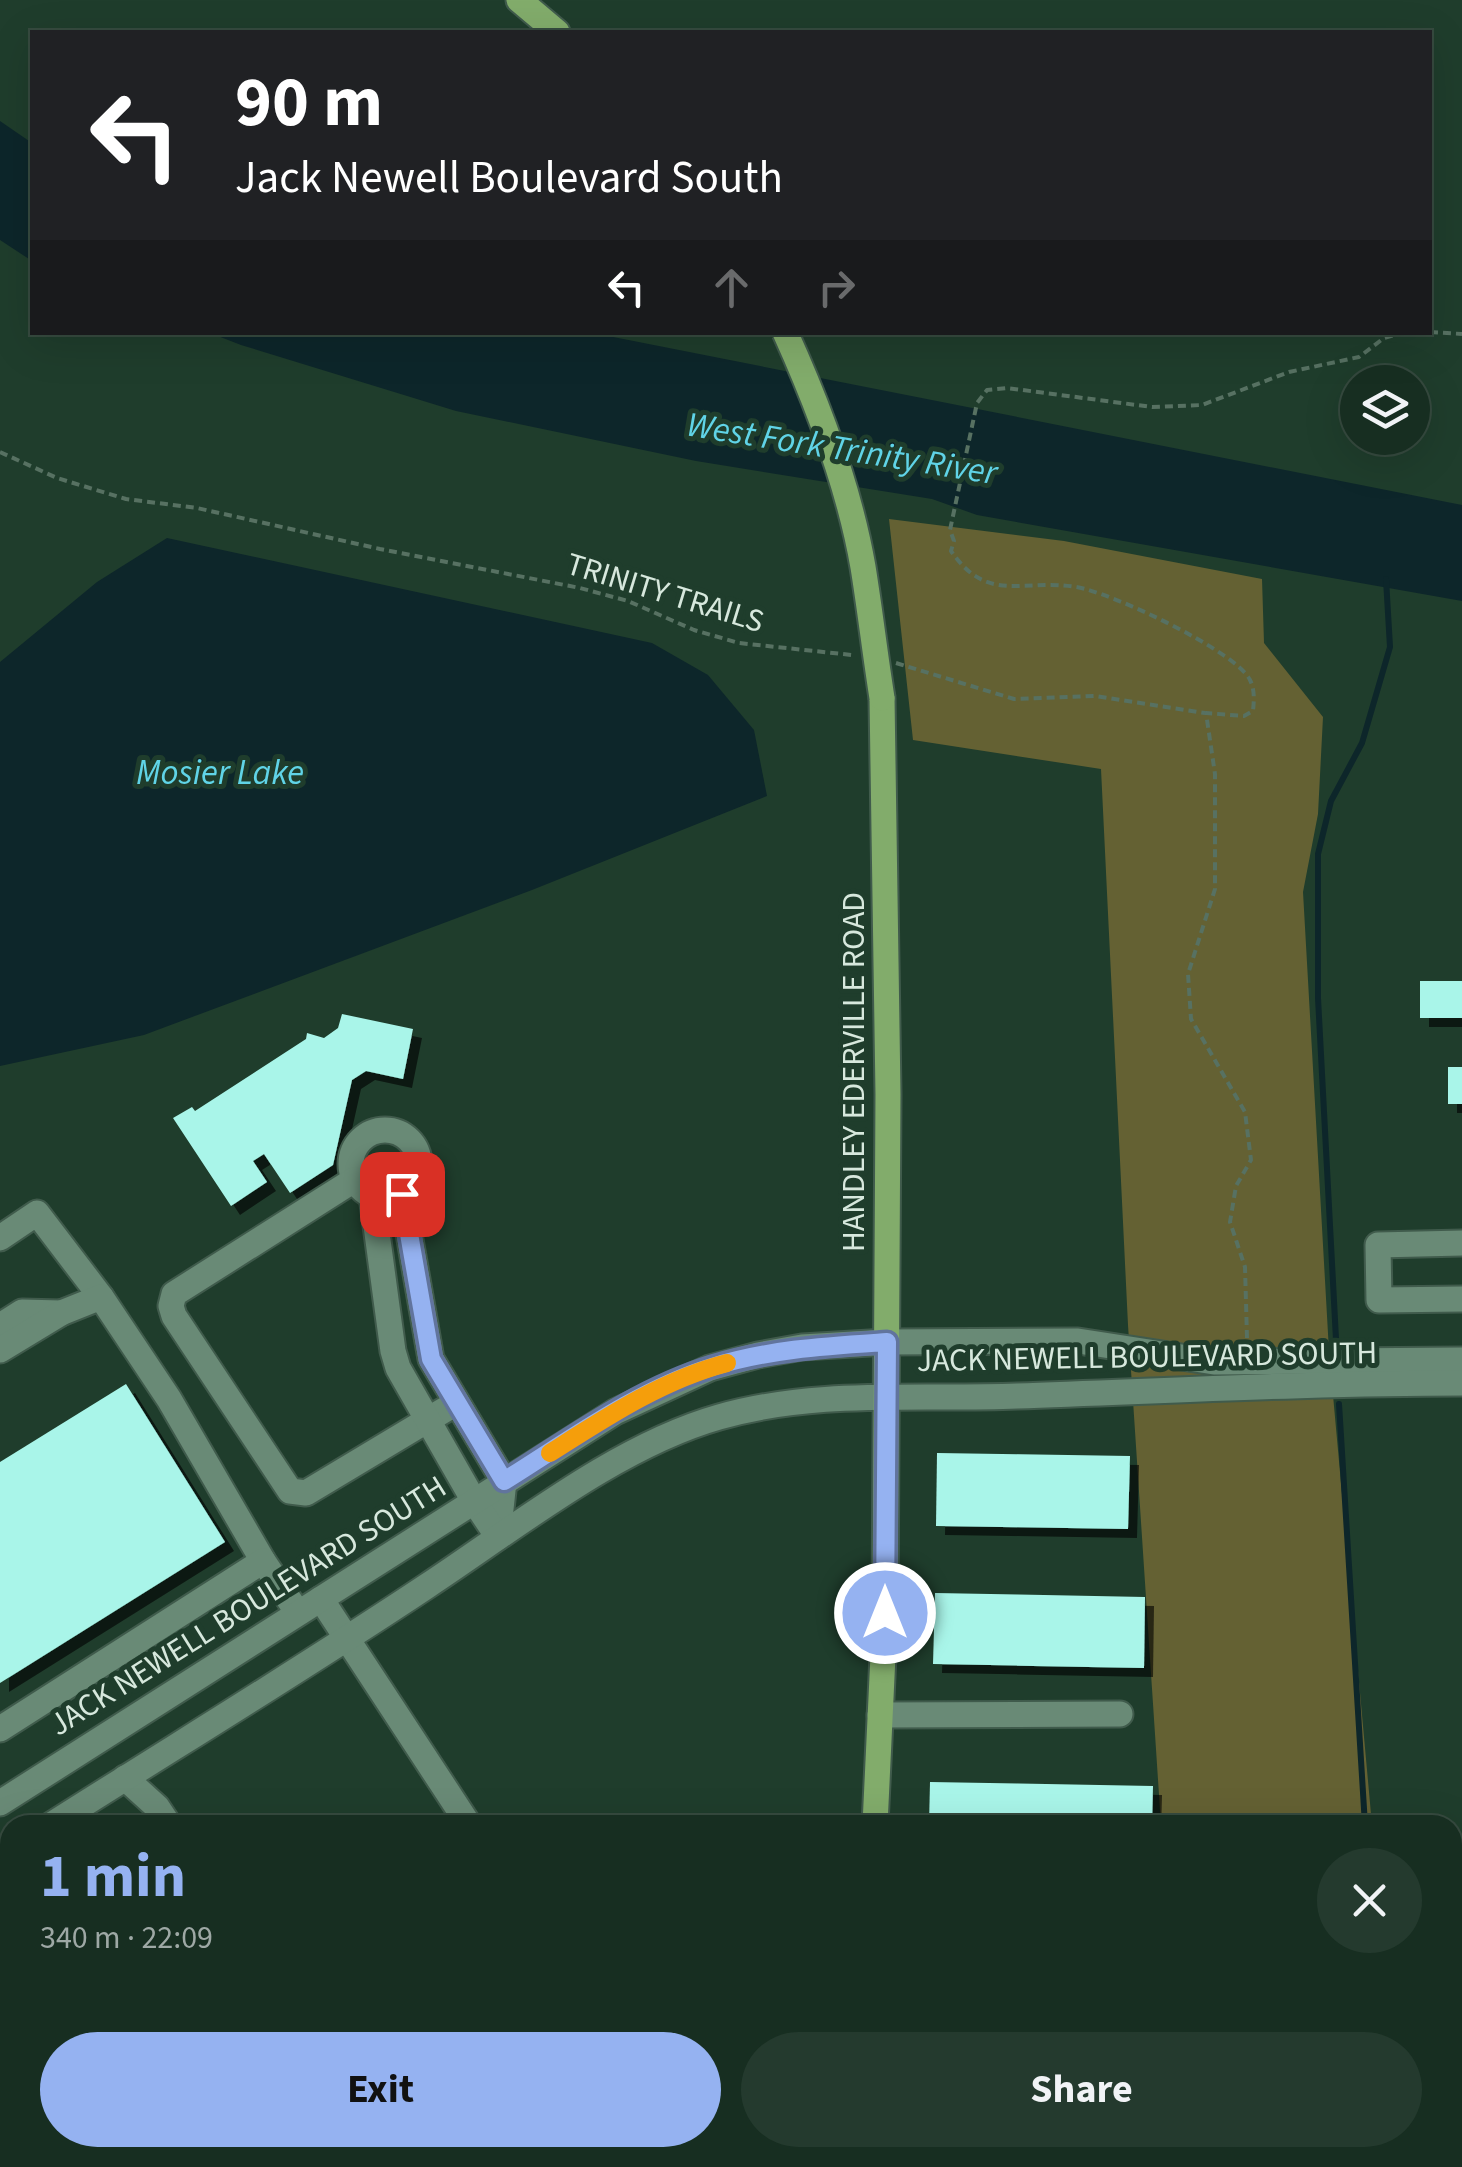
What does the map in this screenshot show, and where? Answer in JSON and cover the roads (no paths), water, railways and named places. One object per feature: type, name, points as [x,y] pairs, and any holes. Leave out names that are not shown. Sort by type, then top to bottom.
[{"type":"main road","points":[[519,0],[555,30]]},
{"type":"main road","name":"HANDLEY EDERVILLE ROAD","points":[[786,335],[815,398],[841,476],[862,564],[882,698],[887,1342],[885,1613],[876,1815]]},
{"type":"street","points":[[363,1188],[385,1198],[402,1194],[411,1186],[419,1162],[413,1145],[396,1132],[372,1133],[358,1143],[352,1153],[351,1168],[363,1188],[398,1368],[498,1537]]},
{"type":"street","points":[[363,1188],[174,1294],[171,1306],[290,1491],[298,1494],[306,1493],[456,1404]]},
{"type":"street","points":[[402,1194],[431,1359],[504,1481],[498,1537]]},
{"type":"street","points":[[0,1238],[37,1213],[101,1297],[168,1399],[298,1614]]},
{"type":"street","points":[[1462,1243],[1378,1244],[1379,1300],[1462,1300]]},
{"type":"street","points":[[0,1350],[61,1313],[101,1297]]},
{"type":"street","points":[[0,1326],[22,1312],[61,1313]]},
{"type":"street","name":"JACK NEWELL BOULEVARD SOUTH","points":[[0,1803],[615,1412],[710,1368],[802,1348],[887,1342],[1078,1341],[1214,1362],[1462,1360]]},
{"type":"street","name":"JACK NEWELL BOULEVARD SOUTH","points":[[68,1815],[588,1479],[664,1438],[716,1418],[780,1402],[886,1395],[1014,1396],[1462,1382]]},
{"type":"street","points":[[0,1729],[264,1561]]},
{"type":"street","points":[[322,1599],[463,1815]]},
{"type":"street","points":[[880,1715],[1120,1714]]},
{"type":"street","points":[[125,1778],[162,1815]]},
{"type":"water","points":[[0,121],[30,142],[30,260],[0,240]]},
{"type":"water","name":"West Fork Trinity River","points":[[215,335],[603,335],[1462,505],[1462,601],[977,515],[932,499],[696,461],[456,411]]},
{"type":"water","name":"Mosier Lake","points":[[167,538],[652,643],[708,675],[754,730],[767,796],[532,890],[144,1035],[0,1066],[0,662],[97,582]]},
{"type":"waterway","points":[[1336,1339],[1318,998],[1318,854],[1331,801],[1362,743],[1390,647],[1386,579]]},
{"type":"waterway","points":[[1339,1404],[1364,1815]]}]
